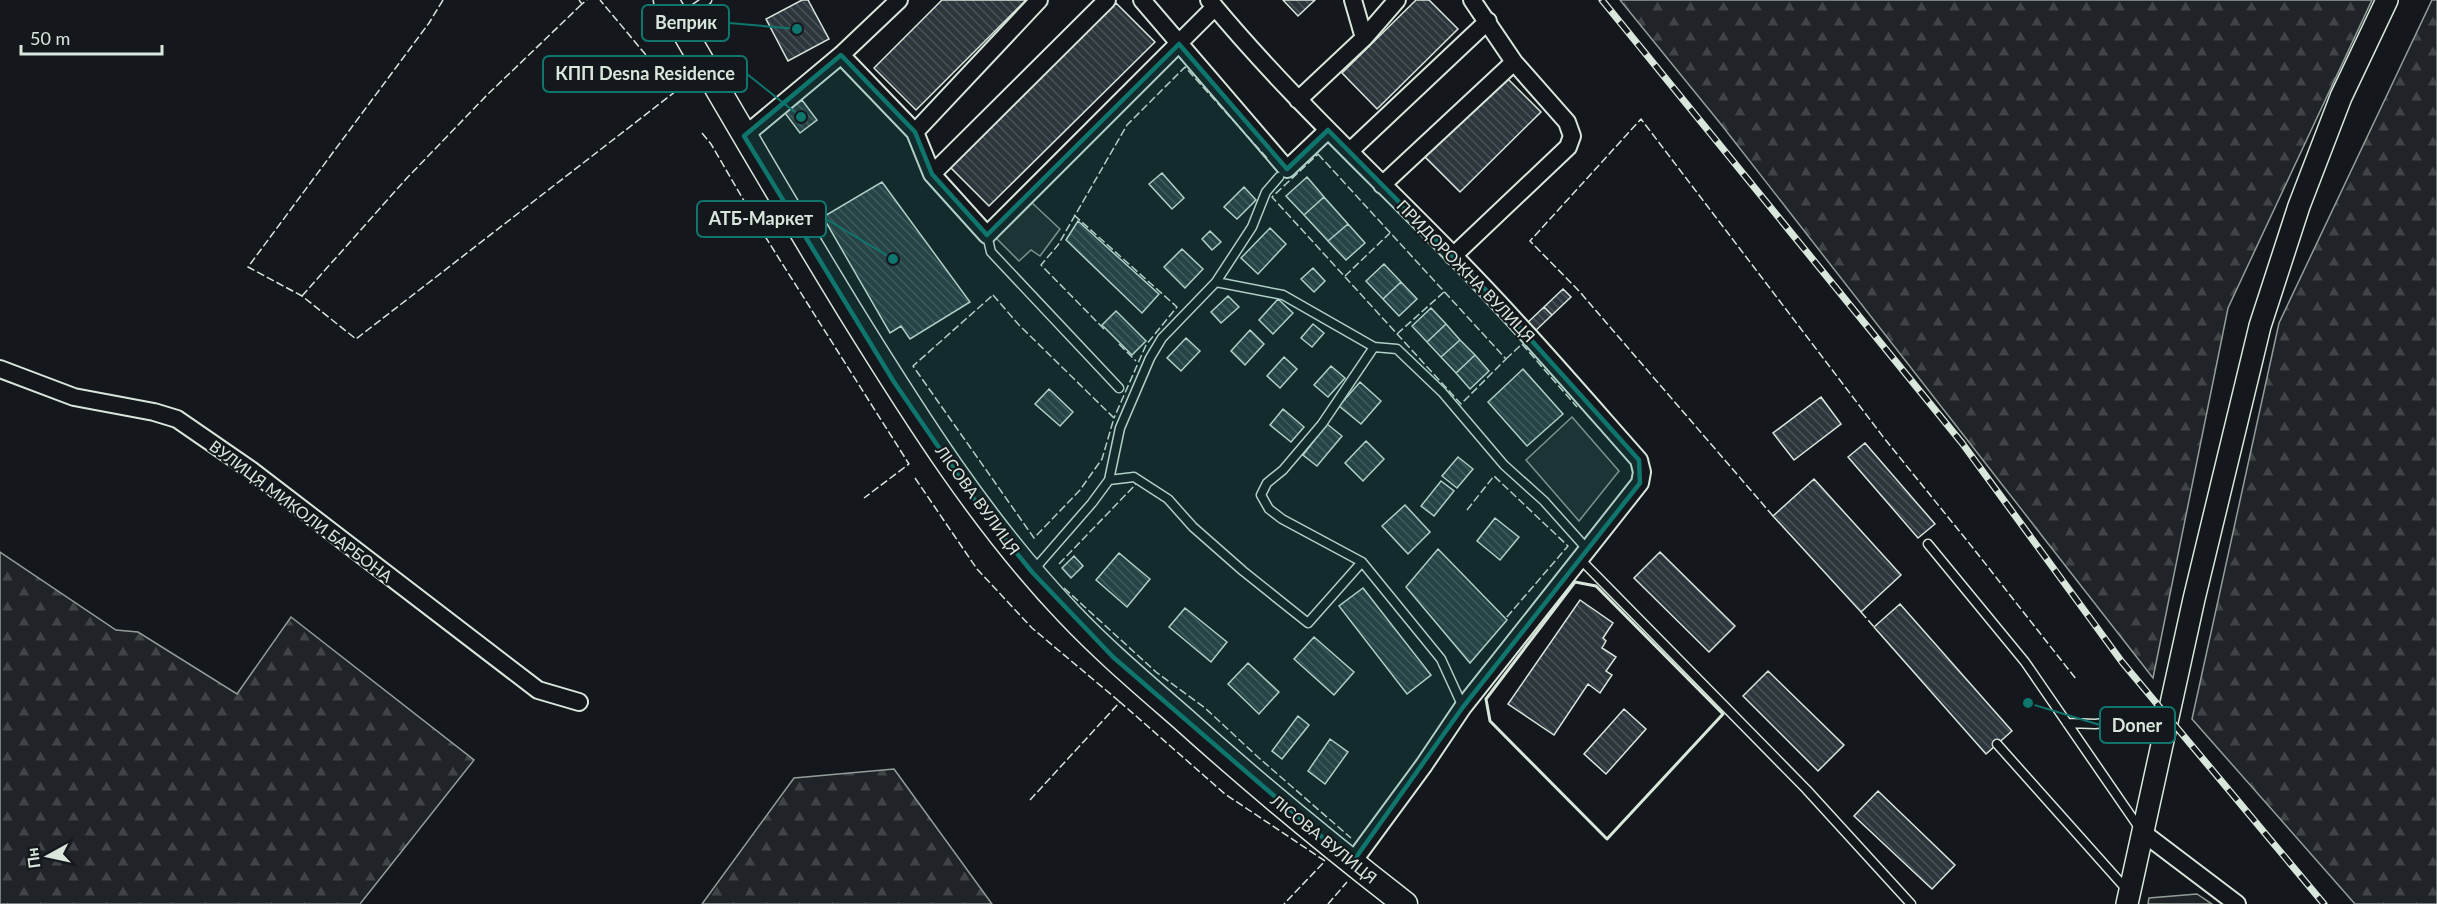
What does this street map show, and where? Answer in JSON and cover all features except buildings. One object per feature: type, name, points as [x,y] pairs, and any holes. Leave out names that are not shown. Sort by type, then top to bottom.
[{"type":"main road","name":"ЛІСОВА ВУЛИЦЯ","points":[[666,0],[744,136],[894,382],[981,509],[1032,572],[1068,613],[1113,657],[1215,748],[1352,863],[1405,904]]},
{"type":"street","points":[[744,136],[841,55],[899,0]]},
{"type":"street","points":[[915,132],[1039,0]]},
{"type":"street","points":[[933,174],[1107,0]]},
{"type":"street","points":[[1142,0],[1287,169],[1328,130]]},
{"type":"street","points":[[1353,0],[1364,38]]},
{"type":"street","points":[[1298,100],[1364,38],[1397,0]]},
{"type":"street","points":[[1453,255],[1568,147],[1572,136],[1567,122],[1514,62],[1472,0]]},
{"type":"street","points":[[2128,898],[2194,599],[2260,326],[2299,207],[2341,98],[2387,0]]},
{"type":"street","points":[[841,55],[915,132],[933,174],[987,235],[1179,44],[1212,4]]},
{"type":"street","name":"ПРИДОРОЖНА ВУЛИЦЯ","points":[[1212,4],[1298,100],[1453,255],[1529,336],[1639,460],[1642,472],[1640,483],[1463,707],[1424,765],[1352,863]]},
{"type":"street","points":[[1350,151],[1488,21]]},
{"type":"street","points":[[1382,184],[1514,62]]},
{"type":"street","name":"ВУЛИЦЯ МИКОЛИ БАРБОНА","points":[[0,369],[74,397],[154,412],[177,419],[251,470],[538,690],[579,702]]},
{"type":"street","points":[[2142,832],[2237,904]]},
{"type":"lane","points":[[678,21],[707,0]]},
{"type":"lane","points":[[1032,572],[1092,503],[1108,480],[1120,428],[1150,358],[1162,339],[1216,282],[1252,227],[1266,192],[1280,177]]},
{"type":"lane","points":[[987,235],[992,252],[1119,388]]},
{"type":"lane","points":[[1216,282],[1283,295],[1374,347],[1397,349],[1442,392],[1504,465],[1544,501],[1584,554],[1911,904]]},
{"type":"lane","points":[[1374,347],[1322,424],[1283,470],[1267,483],[1262,495],[1269,509],[1282,519],[1362,562],[1441,658],[1463,707]]},
{"type":"lane","points":[[1108,480],[1134,477],[1168,499],[1193,527],[1243,572],[1308,623],[1362,562]]},
{"type":"lane","points":[[1928,544],[2025,662],[2142,832]]},
{"type":"lane","points":[[2067,723],[2095,724],[2168,716]]},
{"type":"lane","points":[[1997,744],[2128,898]]},
{"type":"highlighted area","points":[[1179,44],[1287,169],[1328,130],[1486,290],[1639,460],[1640,483],[1463,707],[1352,863],[1113,657],[1032,572],[981,509],[894,382],[744,136],[841,55],[915,132],[932,174],[987,235]]},
{"type":"green space","points":[[1620,0],[2372,0],[2228,308],[2153,678],[1720,123]]},
{"type":"green space","points":[[2432,0],[2437,0],[2437,904],[2355,904],[2192,719],[2279,323]]},
{"type":"green space","points":[[1030,201],[1060,229],[1040,256],[1031,250],[1019,261],[996,238]]},
{"type":"green space","points":[[1572,417],[1619,471],[1579,521],[1526,460]]},
{"type":"green space","points":[[0,552],[116,630],[138,632],[237,694],[291,617],[474,760],[360,904],[0,904]]},
{"type":"green space","points":[[894,769],[992,904],[702,904],[794,778]]},
{"type":"green space","points":[[2197,894],[2212,904],[2148,904],[2149,898]]},
{"type":"railway","points":[[1602,0],[1962,443],[2122,662],[2324,904]]},
{"type":"fence","points":[[443,0],[429,23],[248,267],[302,296],[356,339],[676,91],[600,0]]},
{"type":"fence","points":[[579,0],[582,4],[587,0]]},
{"type":"fence","points":[[302,296],[406,179],[487,95],[582,4]]},
{"type":"fence","points":[[1104,329],[1041,265],[1058,245],[1127,125],[1185,67],[1267,158]]},
{"type":"fence","points":[[1773,516],[1579,291],[1530,241],[1641,119],[1884,438],[2076,679]]},
{"type":"fence","points":[[702,133],[909,464],[864,498]]},
{"type":"fence","points":[[1318,154],[1506,359],[1461,404],[1272,197],[1318,154]]},
{"type":"fence","points":[[1074,215],[1177,307],[1146,345],[1114,418]]},
{"type":"fence","points":[[1345,276],[1390,233]]},
{"type":"fence","points":[[1397,334],[1444,292]]},
{"type":"fence","points":[[993,295],[1019,325],[1114,418],[1102,459],[1080,490],[1034,538],[913,366],[993,295]]},
{"type":"fence","points":[[1119,344],[1136,361]]},
{"type":"fence","points":[[1506,359],[1522,344],[1577,407]]},
{"type":"fence","points":[[1467,510],[1494,476],[1568,546],[1506,618]]},
{"type":"fence","points":[[915,478],[977,569],[1032,628],[1120,702]]},
{"type":"fence","points":[[1059,564],[1136,484]]},
{"type":"fence","points":[[1064,588],[1156,672],[1205,708],[1351,838]]},
{"type":"fence","points":[[1861,612],[1874,627]]},
{"type":"fence","points":[[1030,800],[1120,702],[1225,794],[1325,861],[1284,904]]},
{"type":"fence","points":[[1328,904],[1347,882]]},
{"type":"wall","points":[[1575,582],[1596,586],[1723,714],[1607,839],[1490,721],[1486,699],[1575,582]]},
{"type":"place","name":"Веприк","points":[[797,29]]},
{"type":"place","name":"КПП Desna Residence","points":[[801,117]]},
{"type":"place","name":"АТБ-Маркет","points":[[893,259]]},
{"type":"place","name":"Doner","points":[[2028,703]]}]
